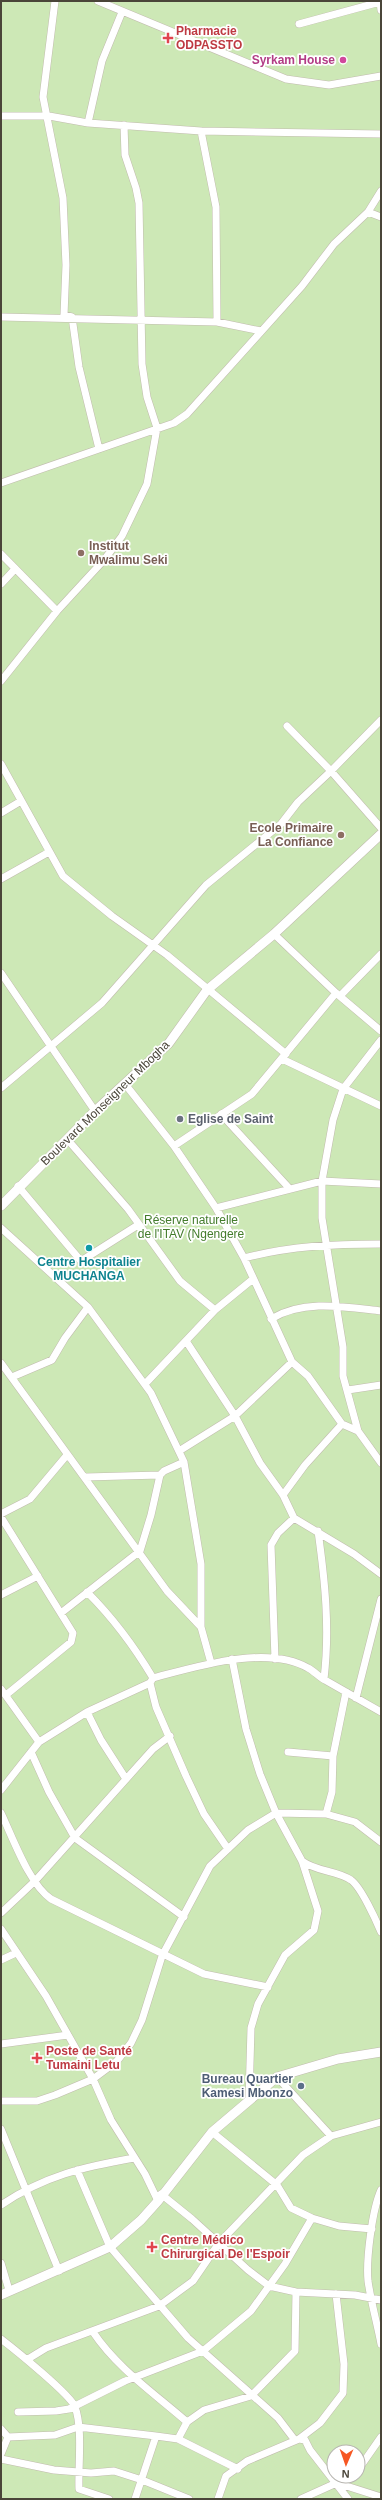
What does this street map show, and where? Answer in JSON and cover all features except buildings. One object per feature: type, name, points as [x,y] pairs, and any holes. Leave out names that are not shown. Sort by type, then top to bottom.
[{"type":"street","points":[[55,1],[43,97],[49,116],[63,198],[65,226],[64,315],[72,317]]},
{"type":"street","points":[[98,1],[286,79],[328,85],[381,76]]},
{"type":"street","points":[[299,24],[380,1],[381,10]]},
{"type":"street","points":[[88,123],[99,69],[122,12]]},
{"type":"street","points":[[1,116],[49,116],[88,123],[201,131],[381,134]]},
{"type":"street","points":[[1,681],[57,611],[104,560],[122,536],[147,484],[156,428],[147,397],[140,321],[139,203],[136,188],[125,155],[124,125]]},
{"type":"street","points":[[201,131],[216,207],[217,322]]},
{"type":"street","points":[[1,483],[174,423],[187,414],[302,286],[334,244],[368,212],[381,191]]},
{"type":"street","points":[[368,212],[381,217]]},
{"type":"street","points":[[1,317],[72,317],[140,321],[217,322],[261,331]]},
{"type":"street","points":[[72,317],[79,367],[99,449]]},
{"type":"street","points":[[1,554],[57,611]]},
{"type":"street","points":[[1,584],[15,569]]},
{"type":"street","points":[[1,1088],[102,1003],[154,946],[206,884],[281,824],[298,802],[381,720]]},
{"type":"street","points":[[287,726],[331,771],[381,828]]},
{"type":"street","points":[[1,764],[49,852],[63,876],[71,884],[154,946],[284,1056],[343,1089],[381,1106]]},
{"type":"street","points":[[1,814],[21,801]]},
{"type":"street","name":"Boulevard Monseigneur Mbogha","points":[[1,1206],[18,1186],[95,1111],[169,1043],[207,990],[274,934],[381,834]]},
{"type":"street","points":[[1,879],[49,852]]},
{"type":"street","points":[[274,934],[338,995],[381,1031]]},
{"type":"street","points":[[174,1146],[252,1094],[338,995],[381,954]]},
{"type":"street","points":[[1,973],[95,1111]]},
{"type":"street","points":[[381,1040],[343,1089],[333,1120],[322,1181],[322,1218],[343,1347],[343,1376],[358,1431],[381,1463]]},
{"type":"street","points":[[125,1084],[174,1146],[216,1208],[244,1258],[292,1362],[308,1376],[342,1424],[358,1431]]},
{"type":"street","points":[[221,1114],[289,1188]]},
{"type":"street","points":[[67,1139],[138,1225],[180,1281],[215,1310]]},
{"type":"street","points":[[216,1208],[289,1188],[322,1181],[381,1184]]},
{"type":"street","points":[[18,1186],[81,1261],[138,1225]]},
{"type":"street","points":[[1,1228],[88,1308],[145,1384],[179,1451],[184,1462],[201,1564],[201,1627],[211,1663]]},
{"type":"street","points":[[244,1258],[276,1250],[326,1244],[381,1244]]},
{"type":"street","points":[[145,1384],[215,1310],[253,1279]]},
{"type":"street","points":[[271,1318],[283,1312],[302,1308],[337,1306],[381,1311]]},
{"type":"street","points":[[12,1377],[52,1360],[65,1338],[88,1308]]},
{"type":"street","points":[[186,1341],[235,1416],[260,1463],[283,1495],[294,1518],[318,1531],[381,1574]]},
{"type":"street","points":[[179,1451],[235,1416],[292,1362]]},
{"type":"street","points":[[1,1363],[67,1455],[86,1477],[140,1551],[167,1591],[201,1627]]},
{"type":"street","points":[[348,1390],[381,1385]]},
{"type":"street","points":[[283,1495],[305,1465],[342,1424]]},
{"type":"street","points":[[1,1514],[30,1499],[67,1455]]},
{"type":"street","points":[[61,1613],[140,1551],[152,1515],[160,1475],[164,1470],[184,1462]]},
{"type":"street","points":[[86,1477],[160,1475]]},
{"type":"street","points":[[1,1517],[73,1633],[72,1642],[4,1692],[39,1742]]},
{"type":"street","points":[[275,1659],[271,1545],[278,1533],[294,1518]]},
{"type":"street","points":[[318,1531],[326,1590],[328,1634],[324,1679]]},
{"type":"street","points":[[1,1596],[38,1576]]},
{"type":"street","points":[[87,1592],[108,1613],[137,1652],[152,1680],[156,1707],[204,1814],[228,1849]]},
{"type":"street","points":[[356,1698],[381,1599]]},
{"type":"street","points":[[232,1659],[246,1729],[276,1813],[302,1861],[318,1911],[314,1930],[285,1955],[258,2004],[251,2028],[249,2099]]},
{"type":"street","points":[[1,1790],[39,1742],[87,1712],[152,1680],[211,1663],[232,1659],[275,1659],[307,1667],[324,1679],[381,1712]]},
{"type":"street","points":[[326,1814],[332,1792],[333,1756],[346,1692]]},
{"type":"street","points":[[87,1712],[101,1740],[126,1779]]},
{"type":"street","points":[[1,1913],[35,1881],[75,1838],[153,1749],[170,1736]]},
{"type":"street","points":[[31,1752],[49,1792],[75,1838],[184,1917]]},
{"type":"street","points":[[288,1752],[333,1756]]},
{"type":"street","points":[[1,1813],[35,1881],[44,1894],[51,1899],[162,1956],[204,1974],[268,1987]]},
{"type":"street","points":[[1,2101],[37,2101],[93,2079],[117,2061],[131,2043],[142,2020],[162,1956],[210,1866],[248,1830],[276,1813],[326,1814],[355,1822],[381,1842]]},
{"type":"street","points":[[302,1861],[313,1869],[326,1870],[352,1880],[371,1909],[381,1932]]},
{"type":"street","points":[[1,1929],[46,1996],[93,2079],[111,2120],[160,2198],[219,2243],[248,2270],[270,2286],[296,2292],[336,2294],[381,2300]]},
{"type":"street","points":[[1,1960],[16,1953]]},
{"type":"street","points":[[1,2044],[68,2035]]},
{"type":"street","points":[[1,2295],[9,2290],[59,2271],[110,2247],[141,2220],[212,2132],[249,2099],[277,2077],[338,2059],[381,2052]]},
{"type":"street","points":[[277,2077],[331,2136]]},
{"type":"street","points":[[28,2359],[46,2348],[93,2332],[159,2306],[193,2281],[219,2243],[277,2185],[303,2155],[331,2136],[381,2122]]},
{"type":"street","points":[[1,2129],[59,2271]]},
{"type":"street","points":[[212,2132],[277,2185],[291,2208],[312,2218],[355,2229],[372,2229]]},
{"type":"street","points":[[1,2205],[26,2188],[77,2170],[134,2158]]},
{"type":"street","points":[[77,2170],[110,2247],[132,2270],[159,2306],[250,2396],[278,2418],[297,2439],[305,2440],[310,2450],[326,2470]]},
{"type":"street","points":[[381,2190],[377,2200],[372,2229],[368,2280],[381,2344]]},
{"type":"street","points":[[18,2412],[56,2412],[75,2406],[135,2377],[203,2351],[251,2311],[301,2240],[312,2218]]},
{"type":"street","points":[[1,2263],[9,2290]]},
{"type":"street","points":[[178,2439],[187,2422],[204,2410],[250,2396],[295,2351],[296,2292]]},
{"type":"street","points":[[218,2499],[226,2476],[238,2469],[247,2461],[297,2439],[320,2423],[343,2393],[344,2364],[336,2294]]},
{"type":"street","points":[[93,2332],[101,2345],[187,2422]]},
{"type":"street","points":[[1,2339],[28,2359],[75,2406],[78,2427],[79,2489],[110,2499]]},
{"type":"street","points":[[8,2437],[55,2434],[78,2427],[178,2439],[238,2469]]},
{"type":"street","points":[[1,2429],[8,2437]]},
{"type":"street","points":[[135,2499],[156,2436]]},
{"type":"street","points":[[1,2454],[8,2437]]},
{"type":"street","points":[[366,2459],[381,2437]]},
{"type":"street","points":[[1,2459],[11,2463],[78,2472],[114,2471],[142,2480],[189,2499]]},
{"type":"street","points":[[301,2499],[335,2484]]},
{"type":"street","points":[[338,2484],[348,2499]]},
{"type":"street","points":[[340,2484],[381,2497]]},
{"type":"green space","name":"Réserve naturelle de l'ITAV (Ngengere","points":[[1,1],[381,1],[381,2499],[1,2499]]},
{"type":"place","name":"Pharmacie ODPASSTO","points":[[168,38]]},
{"type":"place","name":"Syrkam House","points":[[343,60]]},
{"type":"place","name":"Institut Mwalimu Seki","points":[[81,553]]},
{"type":"place","name":"Ecole Primaire La Confiance","points":[[341,835]]},
{"type":"place","name":"Eglise de Saint","points":[[180,1119]]},
{"type":"place","name":"Centre Hospitalier MUCHANGA","points":[[89,1248]]},
{"type":"place","name":"Poste de Santé Tumaini Letu","points":[[37,2058]]},
{"type":"place","name":"Bureau Quartier Kamesi Mbonzo","points":[[301,2086]]},
{"type":"place","name":"Centre Médico Chirurgical De l'Espoir","points":[[152,2247]]}]
